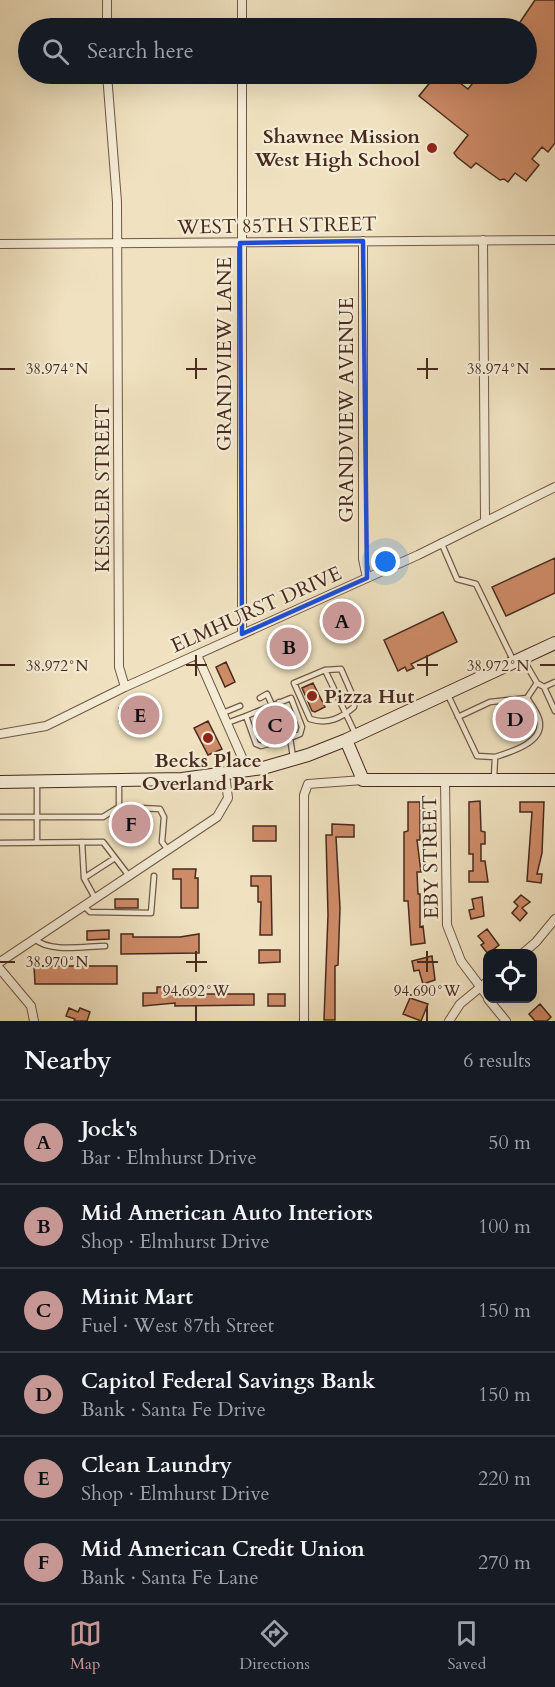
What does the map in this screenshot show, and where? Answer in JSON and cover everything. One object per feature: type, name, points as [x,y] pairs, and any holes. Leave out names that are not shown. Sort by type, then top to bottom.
[{"type":"main road","points":[[0,782],[182,779],[248,771],[294,759],[351,738],[555,643]]},
{"type":"main road","points":[[351,738],[363,780],[555,780]]},
{"type":"street","points":[[107,0],[107,18]]},
{"type":"street","points":[[242,0],[242,18]]},
{"type":"street","name":"KESSLER STREET","points":[[108,84],[118,243],[119,667],[124,687]]},
{"type":"street","name":"GRANDVIEW LANE","points":[[242,84],[240,243],[242,634]]},
{"type":"street","points":[[483,240],[485,521]]},
{"type":"street","name":"WEST 85TH STREET","points":[[0,244],[555,240]]},
{"type":"street","name":"GRANDVIEW AVENUE","points":[[363,241],[363,547],[367,578]]},
{"type":"street","name":"ELMHURST DRIVE","points":[[0,734],[46,726],[124,687],[367,578],[555,487]]},
{"type":"street","points":[[197,655],[248,771]]},
{"type":"street","points":[[0,962],[217,817],[224,808],[228,792],[225,774]]},
{"type":"street","points":[[304,1021],[304,795],[308,783],[363,780]]},
{"type":"street","name":"EBY STREET","points":[[445,781],[447,925],[457,954],[483,992]]},
{"type":"street","points":[[528,949],[555,919]]},
{"type":"street","points":[[0,969],[31,1006],[34,1021]]},
{"type":"street","points":[[449,1021],[460,1004],[483,984]]},
{"type":"street","name":"EBY STREET","points":[[492,1003],[506,1021]]},
{"type":"lane","points":[[441,542],[456,579],[476,584],[518,660],[537,683],[544,687],[555,711]]},
{"type":"lane","points":[[341,669],[355,701],[354,707],[346,714],[321,723],[310,719],[294,683],[325,670],[341,669]]},
{"type":"lane","points":[[325,670],[346,714],[351,738]]},
{"type":"lane","points":[[544,687],[555,682]]},
{"type":"lane","points":[[527,698],[537,683]]},
{"type":"lane","points":[[447,693],[477,756],[495,757],[529,743],[539,732],[540,720],[527,698]]},
{"type":"lane","points":[[260,698],[267,694],[272,705]]},
{"type":"lane","points":[[227,723],[291,698],[302,727],[300,734],[261,746],[256,744],[246,716]]},
{"type":"lane","points":[[458,717],[490,702],[527,698]]},
{"type":"lane","points":[[279,702],[283,713]]},
{"type":"lane","points":[[222,714],[240,706]]},
{"type":"lane","points":[[261,710],[263,718]]},
{"type":"lane","points":[[288,732],[294,759]]},
{"type":"lane","points":[[268,737],[270,744]]},
{"type":"lane","points":[[494,780],[495,757]]},
{"type":"lane","points":[[119,781],[119,807]]},
{"type":"lane","points":[[37,782],[37,842]]},
{"type":"lane","points":[[0,817],[103,817],[119,807],[160,809],[164,817],[162,842],[168,850]]},
{"type":"lane","points":[[82,842],[84,878],[95,898]]},
{"type":"lane","points":[[0,843],[103,842],[129,876]]},
{"type":"lane","points":[[84,878],[115,858]]},
{"type":"lane","points":[[84,906],[90,912],[151,913],[154,876]]},
{"type":"lane","points":[[35,939],[40,944],[57,946],[105,946]]},
{"type":"highlighted area","points":[[363,241],[367,578],[242,634],[240,243]]},
{"type":"building","name":"Shawnee Mission West High School","points":[[535,0],[555,0],[555,143],[548,152],[542,147],[532,159],[539,165],[526,181],[515,173],[508,182],[504,179],[500,180],[476,163],[471,168],[457,157],[454,153],[468,135],[419,96],[429,84],[461,84],[468,89],[472,84],[537,84],[537,18],[523,18]]},
{"type":"building","points":[[555,558],[555,593],[506,616],[492,587]]},
{"type":"building","points":[[341,608],[351,631],[342,634],[332,612]]},
{"type":"building","points":[[443,612],[457,642],[411,664],[414,668],[407,671],[405,667],[398,671],[384,640]]},
{"type":"building","points":[[295,629],[306,655],[284,665],[272,639]]},
{"type":"building","points":[[226,662],[235,682],[225,687],[216,667]]},
{"type":"building","name":"Pizza Hut","points":[[313,683],[325,707],[315,712],[312,711],[302,688]]},
{"type":"building","points":[[521,706],[529,722],[509,731],[501,716]]},
{"type":"building","points":[[119,708],[160,709],[160,721],[130,724],[129,721],[119,721]]},
{"type":"building","name":"Becks Place Overland Park","points":[[208,721],[222,749],[208,755],[194,728]]},
{"type":"building","points":[[480,801],[481,831],[485,832],[485,844],[481,844],[481,861],[485,861],[488,882],[469,882],[469,871],[473,871],[473,854],[469,854],[469,802]]},
{"type":"building","points":[[408,802],[420,802],[420,840],[417,840],[421,872],[417,872],[420,927],[423,926],[425,943],[411,945],[408,901],[404,901],[404,832],[408,831]]},
{"type":"building","points":[[520,802],[544,802],[542,853],[537,874],[542,874],[541,883],[527,881],[532,812],[520,812]]},
{"type":"building","points":[[115,818],[147,819],[147,828],[115,830]]},
{"type":"building","points":[[332,824],[354,825],[354,837],[336,837],[340,908],[338,965],[335,966],[335,1020],[324,1020],[328,915],[326,835],[332,835]]},
{"type":"building","points":[[253,826],[276,826],[276,841],[253,841]]},
{"type":"building","points":[[173,869],[196,869],[198,908],[181,908],[181,879],[173,879]]},
{"type":"building","points":[[251,876],[271,876],[272,935],[260,935],[261,902],[258,902],[258,886],[251,886]]},
{"type":"building","points":[[521,895],[530,902],[522,908],[527,913],[520,921],[512,913],[518,906],[514,902]]},
{"type":"building","points":[[482,897],[484,916],[471,919],[469,910],[474,909],[472,899]]},
{"type":"building","points":[[115,899],[138,899],[138,908],[115,908]]},
{"type":"building","points":[[487,929],[499,945],[494,949],[484,949],[481,945],[484,943],[478,936]]},
{"type":"building","points":[[109,930],[109,939],[87,940],[87,931]]},
{"type":"building","points":[[121,934],[133,934],[133,937],[180,937],[199,934],[199,953],[121,954]]},
{"type":"building","points":[[259,950],[280,950],[280,962],[259,963]]},
{"type":"building","points":[[432,956],[435,980],[423,984],[419,970],[414,971],[412,961]]},
{"type":"building","points":[[34,966],[117,966],[117,984],[35,984]]},
{"type":"building","points":[[157,987],[168,987],[168,994],[254,994],[254,1005],[175,1006],[175,1003],[143,1006],[143,993],[157,993]]},
{"type":"building","points":[[268,994],[285,994],[285,1006],[268,1006]]},
{"type":"building","points":[[410,998],[428,1004],[421,1021],[403,1014]]},
{"type":"building","points":[[540,1004],[551,1017],[547,1021],[535,1021],[529,1014]]},
{"type":"building","points":[[69,1008],[78,1012],[80,1008],[90,1012],[87,1021],[74,1021],[75,1019],[66,1016]]},
{"type":"place","name":"Shawnee Mission West High School","points":[[432,148]]},
{"type":"place","name":"Jock's","points":[[342,621]]},
{"type":"place","name":"Mid American Auto Interiors","points":[[289,647]]},
{"type":"place","name":"Pizza Hut","points":[[312,696]]},
{"type":"place","name":"Clean Laundry","points":[[140,715]]},
{"type":"place","name":"Capitol Federal Savings Bank","points":[[515,719]]},
{"type":"place","name":"Minit Mart","points":[[275,725]]},
{"type":"place","name":"Becks Place Overland Park","points":[[208,738]]},
{"type":"place","name":"Mid American Credit Union","points":[[131,824]]}]
